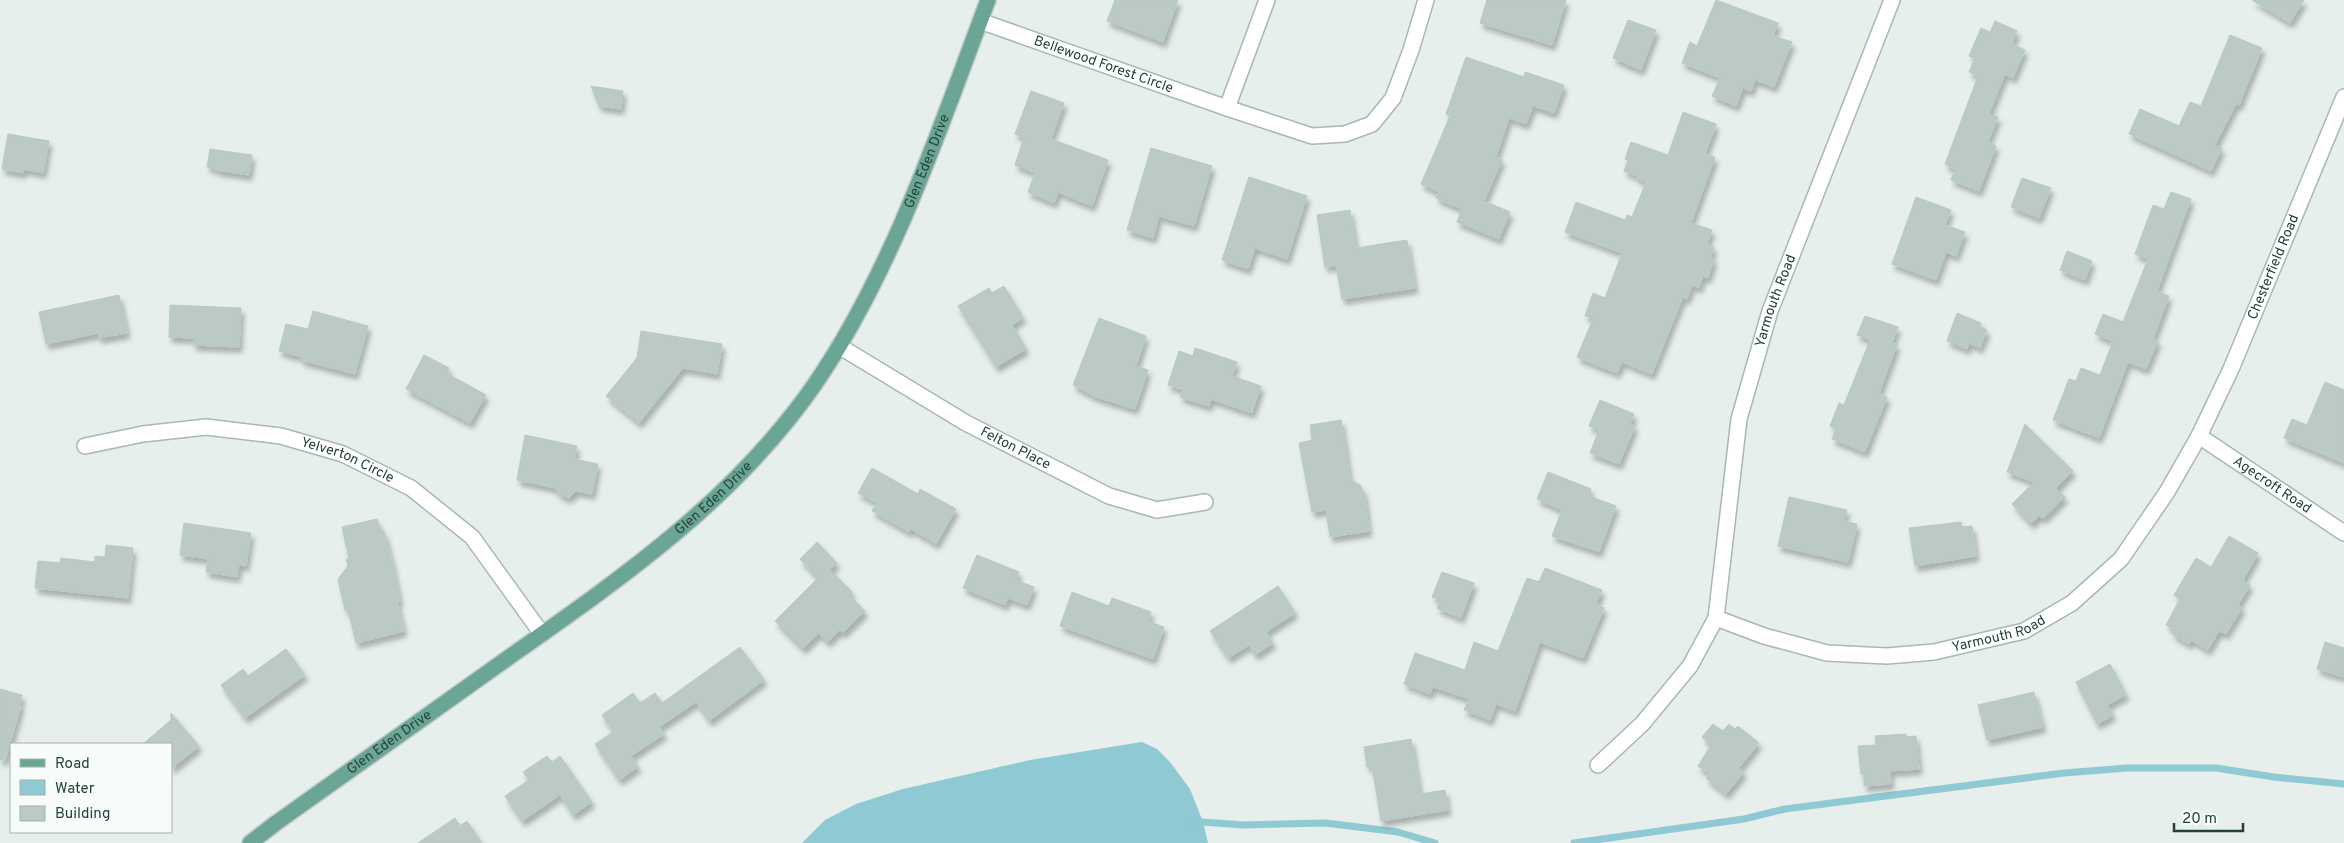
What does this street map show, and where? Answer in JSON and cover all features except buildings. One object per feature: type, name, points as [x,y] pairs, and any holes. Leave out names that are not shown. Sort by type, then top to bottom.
[{"type":"main road","name":"Glen Eden Drive","points":[[250,843],[276,822],[612,585],[708,507],[750,465],[786,423],[839,346],[888,251],[938,134],[988,0]]},
{"type":"street","points":[[1227,108],[1267,0]]},
{"type":"street","name":"Bellewood Forest Circle","points":[[980,21],[1312,136],[1345,134],[1372,124],[1392,98],[1411,50],[1426,0]]},
{"type":"street","name":"Yarmouth Road","points":[[1598,765],[1642,724],[1690,666],[1716,618],[1739,419],[1770,311],[1892,0]]},
{"type":"street","name":"Chesterfield Road","points":[[2199,436],[2231,369],[2344,97]]},
{"type":"street","name":"Felton Place","points":[[839,346],[966,423],[1109,496],[1157,510],[1205,502]]},
{"type":"street","name":"Yelverton Circle","points":[[86,446],[143,434],[206,427],[281,436],[342,454],[411,488],[472,537],[542,634]]},
{"type":"street","name":"Yarmouth Road","points":[[1716,618],[1764,636],[1828,653],[1887,656],[1934,652],[2024,631],[2072,603],[2121,558],[2167,492],[2199,436]]},
{"type":"street","name":"Agecroft Road","points":[[2199,436],[2344,533]]},
{"type":"water","points":[[1142,742],[1157,749],[1170,762],[1190,789],[1203,822],[1208,843],[802,843],[825,820],[856,804],[903,789],[1030,760]]},
{"type":"waterway","points":[[1574,843],[1744,819],[1785,809],[2064,773],[2127,768],[2216,768],[2274,777],[2344,784]]},
{"type":"waterway","points":[[1195,823],[1243,825],[1326,823],[1398,832],[1435,843]]}]
